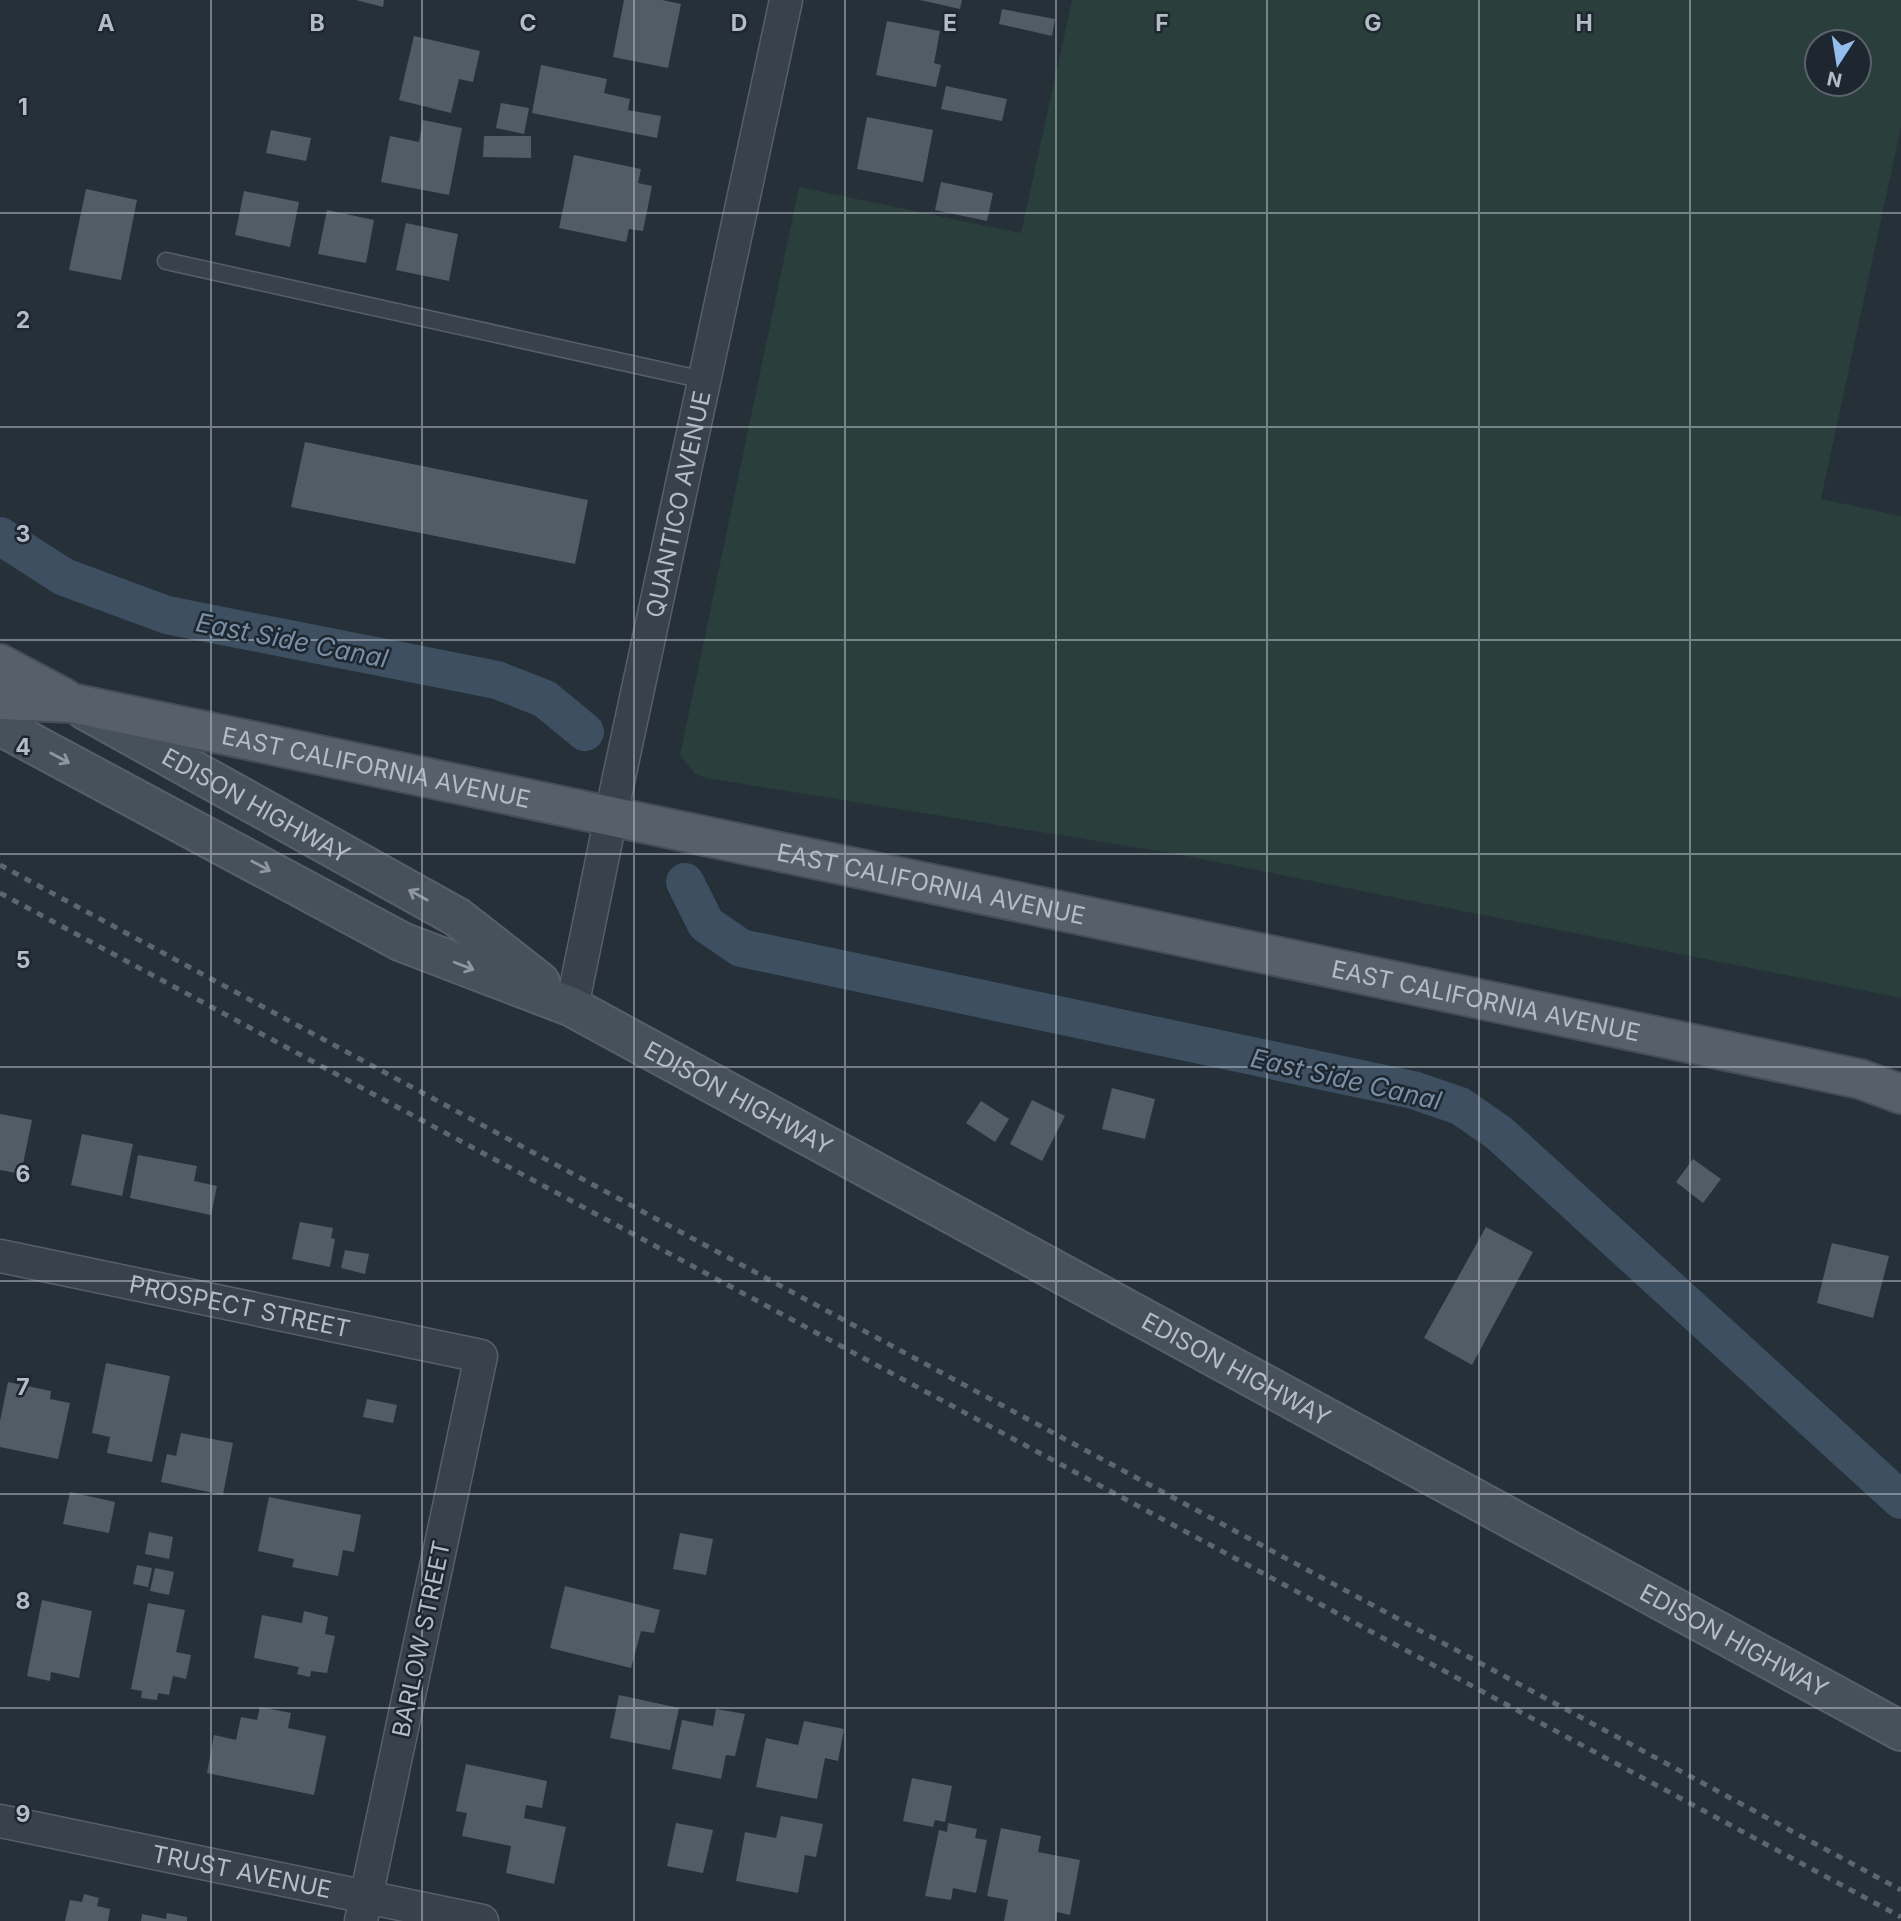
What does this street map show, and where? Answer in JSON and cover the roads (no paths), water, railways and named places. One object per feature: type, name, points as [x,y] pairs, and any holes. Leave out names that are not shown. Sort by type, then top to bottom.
[{"type":"main road","name":"EDISON HIGHWAY","points":[[0,664],[457,917],[572,1007]]},
{"type":"main road","name":"EAST CALIFORNIA AVENUE","points":[[0,700],[72,703],[1860,1079],[1901,1082]]},
{"type":"main road","name":"EDISON HIGHWAY","points":[[0,726],[402,942],[572,1007],[1901,1731]]},
{"type":"main road","name":"EAST CALIFORNIA AVENUE","points":[[1860,1079],[1901,1094]]},
{"type":"street","name":"QUANTICO AVENUE","points":[[572,1007],[786,0]]},
{"type":"street","name":"PROSPECT STREET","points":[[0,1256],[481,1356]]},
{"type":"street","name":"BARLOW STREET","points":[[363,1909],[481,1356]]},
{"type":"street","name":"TRUST AVENUE","points":[[0,1821],[363,1909],[482,1921]]},
{"type":"lane","points":[[166,261],[704,380]]},
{"type":"waterway","name":"East Side Canal","points":[[0,536],[64,577],[167,615],[497,680],[545,699],[585,732]]},
{"type":"waterway","name":"East Side Canal","points":[[685,882],[706,924],[741,948],[1413,1090],[1460,1106],[1499,1133],[1901,1500]]},
{"type":"railway","points":[[0,865],[1901,1890]]},
{"type":"railway","points":[[0,893],[1901,1917]]}]
